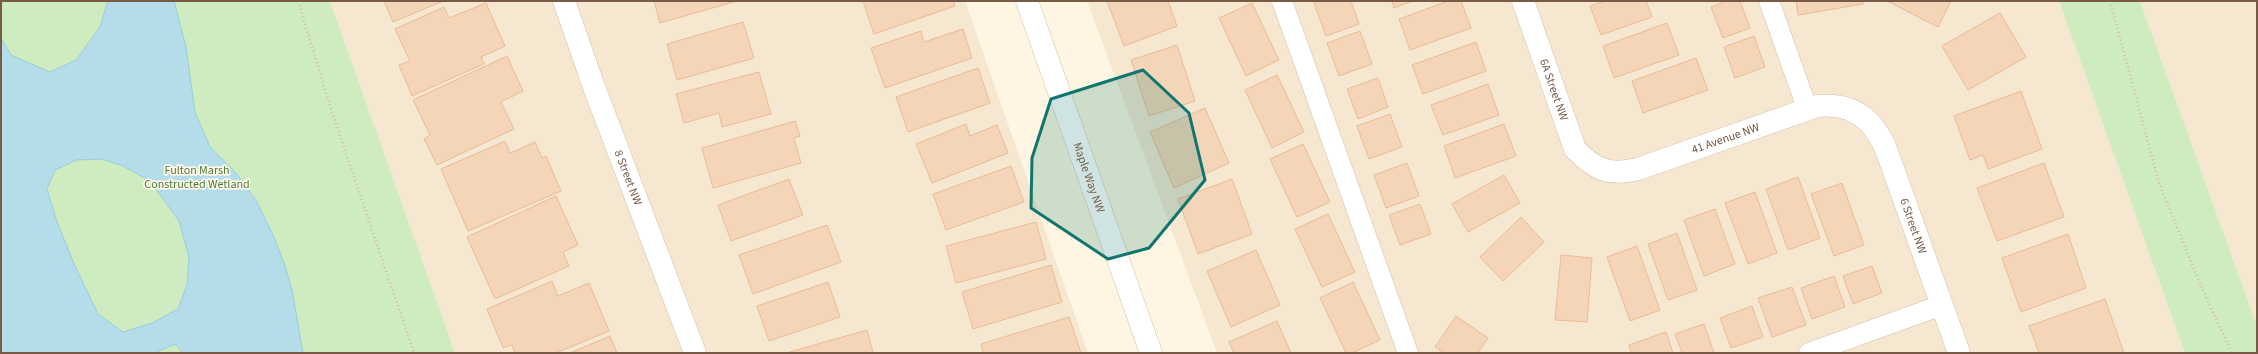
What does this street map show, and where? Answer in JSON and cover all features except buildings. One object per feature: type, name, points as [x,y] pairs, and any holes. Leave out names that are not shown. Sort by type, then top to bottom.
[{"type":"street","name":"8 Street NW","points":[[564,1],[594,87],[695,353]]},
{"type":"street","name":"Maple Way NW","points":[[1027,1],[1151,353]]},
{"type":"street","name":"6A Street NW","points":[[1523,1],[1575,149],[1598,169]]},
{"type":"street","name":"41 Avenue NW","points":[[1598,169],[1613,172],[1626,172],[1638,169],[1807,108],[1831,105],[1852,110]]},
{"type":"street","name":"6 Street NW","points":[[1852,110],[1864,118],[1882,139],[1959,353]]},
{"type":"lane","points":[[1282,1],[1408,353]]},
{"type":"lane","points":[[1769,1],[1807,108]]},
{"type":"lane","points":[[1809,353],[1942,305]]},
{"type":"path","points":[[298,1],[334,115],[414,353]]},
{"type":"path","points":[[2110,1],[2159,183],[2203,291],[2232,353]]},
{"type":"highlighted area","points":[[1143,70],[1189,113],[1205,180],[1149,248],[1108,259],[1031,208],[1032,158],[1051,99]]},
{"type":"shaded area","points":[[330,1],[965,1],[1088,353],[455,353]]},
{"type":"shaded area","points":[[1087,1],[2059,1],[2185,353],[1217,353]]},
{"type":"shaded area","points":[[2140,1],[2257,1],[2257,326]]},
{"type":"green space","name":"Fulton Marsh Constructed Wetland","points":[[1,1],[330,1],[455,353],[1,353]]},
{"type":"green space","points":[[2059,1],[2140,1],[2257,326],[2257,353],[2185,353]]},
{"type":"water","points":[[108,1],[174,1],[186,47],[195,112],[210,147],[237,174],[257,202],[273,235],[284,263],[292,290],[303,353],[183,353],[175,344],[154,353],[1,353],[1,38],[11,55],[50,72],[76,60],[100,27]],"holes":[[[102,159],[123,166],[150,181],[179,221],[189,257],[187,285],[178,309],[152,323],[123,332],[98,314],[75,266],[57,222],[47,189],[55,170],[76,160]]]}]
